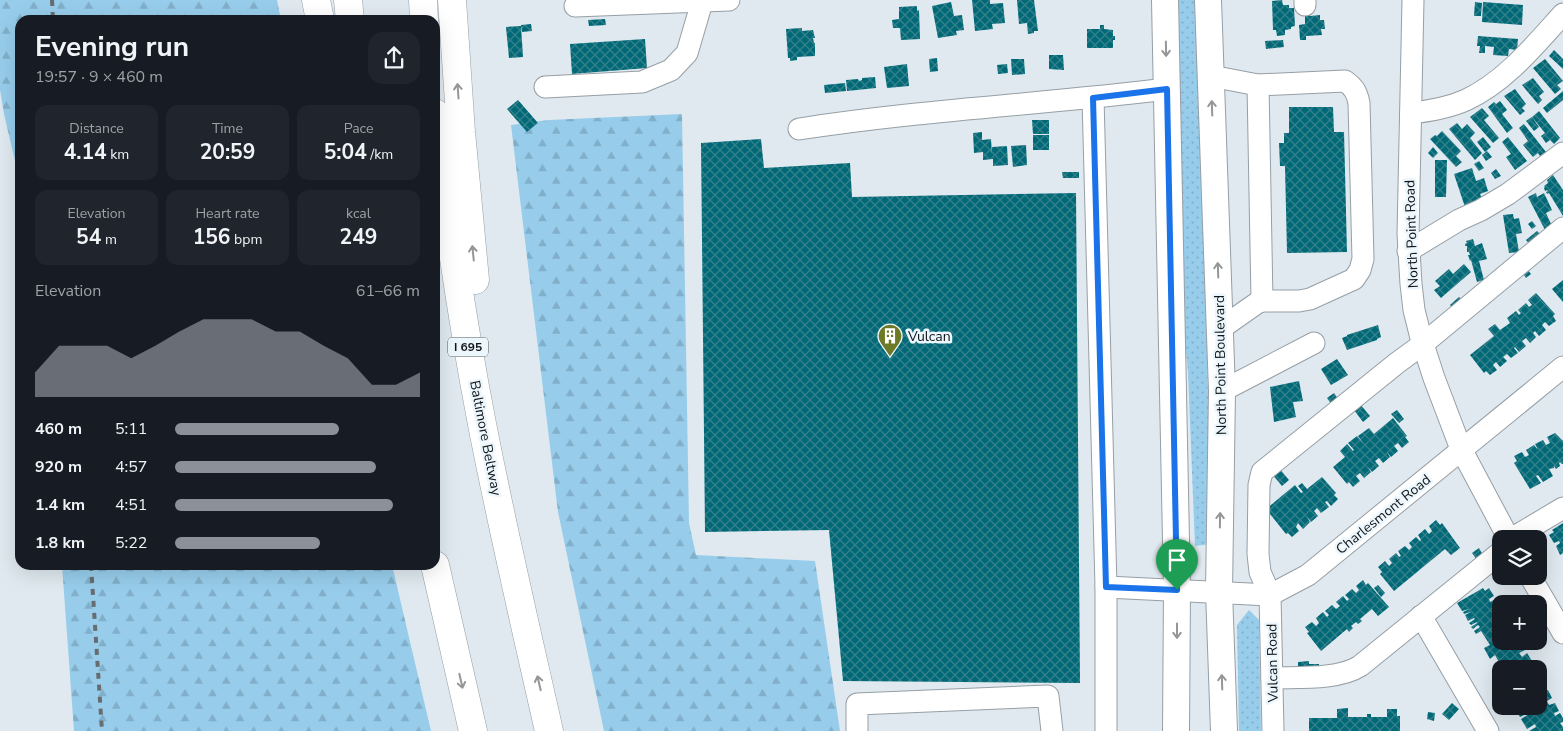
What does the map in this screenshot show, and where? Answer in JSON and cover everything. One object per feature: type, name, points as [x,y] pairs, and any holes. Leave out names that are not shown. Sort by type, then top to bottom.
[{"type":"highway","points":[[316,0],[319,15]]},
{"type":"highway","points":[[348,0],[350,15]]},
{"type":"highway","points":[[422,0],[424,15]]},
{"type":"highway","points":[[452,0],[461,132],[482,341],[496,421],[515,579]]},
{"type":"highway","name":"Baltimore Beltway","points":[[440,154],[482,424],[549,731]]},
{"type":"highway","points":[[428,570],[452,638]]},
{"type":"highway","points":[[436,570],[473,731]]},
{"type":"main road","points":[[1165,0],[1177,590],[1176,731]]},
{"type":"main road","name":"North Point Boulevard","points":[[1208,0],[1222,391],[1218,591],[1224,731]]},
{"type":"street","points":[[575,6],[730,0]]},
{"type":"street","name":"North Point Road","points":[[1413,0],[1408,251],[1414,310],[1423,344],[1461,449],[1505,530]]},
{"type":"street","points":[[545,87],[642,82],[671,70],[687,53],[702,2]]},
{"type":"street","points":[[1411,113],[1435,110],[1456,104],[1481,91],[1510,70],[1563,14]]},
{"type":"street","points":[[1211,76],[1258,85],[1346,81],[1352,85],[1358,95],[1359,103],[1364,259],[1360,270],[1354,279],[1310,299],[1299,301],[1262,301],[1257,303],[1220,329]]},
{"type":"street","points":[[1258,85],[1262,301]]},
{"type":"street","points":[[799,129],[846,122],[1167,89]]},
{"type":"street","points":[[1093,98],[1106,587],[1106,731]]},
{"type":"street","points":[[1408,251],[1452,224],[1508,194],[1563,153]]},
{"type":"street","points":[[1106,587],[1270,595],[1258,563],[1259,485],[1262,472],[1423,344],[1563,228]]},
{"type":"street","points":[[1222,391],[1314,343]]},
{"type":"street","name":"Charlesmont Road","points":[[1270,595],[1308,575],[1563,367]]},
{"type":"street","points":[[1525,530],[1563,508]]},
{"type":"street","points":[[1272,678],[1351,672],[1492,559]]},
{"type":"street","points":[[1535,585],[1563,633]]},
{"type":"street","name":"Vulcan Road","points":[[1270,595],[1273,731]]},
{"type":"street","points":[[1422,616],[1488,731]]},
{"type":"street","points":[[857,731],[857,704],[1048,696],[1052,731]]},
{"type":"green space","points":[[0,0],[277,0],[280,15],[15,15],[15,161],[0,90]]},
{"type":"green space","points":[[1174,0],[1200,0],[1211,544],[1195,546],[1188,372],[1181,303]]},
{"type":"green space","points":[[682,114],[689,523],[696,555],[815,561],[840,731],[604,731],[558,512],[511,125],[549,120]]},
{"type":"green space","points":[[62,570],[393,570],[431,731],[74,731]]},
{"type":"green space","points":[[1249,610],[1259,620],[1261,731],[1239,731],[1237,625]]},
{"type":"building","points":[[972,0],[990,0],[990,4],[1003,3],[1005,23],[992,24],[993,29],[975,31]]},
{"type":"building","points":[[1017,0],[1034,0],[1038,31],[1028,34],[1027,23],[1019,24]]},
{"type":"building","points":[[1282,0],[1283,5],[1289,5],[1289,8],[1294,8],[1295,26],[1285,30],[1285,35],[1277,36],[1276,30],[1273,30],[1272,1]]},
{"type":"building","points":[[951,2],[954,16],[962,15],[964,30],[956,31],[957,35],[938,38],[932,6]]},
{"type":"building","points":[[1475,2],[1482,3],[1481,16],[1474,16]]},
{"type":"building","points":[[1483,2],[1523,5],[1522,25],[1482,22]]},
{"type":"building","points":[[917,6],[917,11],[919,10],[920,39],[901,40],[900,28],[893,28],[892,20],[899,19],[899,7]]},
{"type":"building","points":[[1305,12],[1309,12],[1310,16],[1320,15],[1320,20],[1324,20],[1325,29],[1321,29],[1322,35],[1306,36],[1306,40],[1300,40],[1299,25],[1305,24]]},
{"type":"building","points":[[605,19],[606,25],[589,26],[588,20]]},
{"type":"building","points":[[531,24],[532,31],[522,32],[521,25]]},
{"type":"building","points":[[1100,25],[1104,25],[1104,29],[1113,30],[1115,40],[1113,40],[1113,48],[1087,48],[1087,29],[1100,29]]},
{"type":"building","points":[[521,26],[523,57],[509,58],[506,27]]},
{"type":"building","points":[[802,28],[802,31],[813,30],[815,56],[797,57],[797,60],[790,61],[790,58],[788,58],[786,29]]},
{"type":"building","points":[[1478,36],[1518,39],[1517,50],[1509,49],[1508,56],[1493,55],[1494,47],[1485,46],[1485,53],[1479,53],[1480,46],[1477,46]]},
{"type":"building","points":[[645,39],[647,68],[572,74],[570,44]]},
{"type":"building","points":[[1283,40],[1284,47],[1266,49],[1265,41]]},
{"type":"building","points":[[1554,50],[1563,59],[1563,69],[1549,56]]},
{"type":"building","points":[[1049,55],[1063,55],[1064,70],[1049,69]]},
{"type":"building","points":[[937,58],[938,71],[930,72],[929,59]]},
{"type":"building","points":[[1011,59],[1024,59],[1025,74],[1012,75]]},
{"type":"building","points":[[1545,59],[1563,81],[1557,85],[1561,89],[1555,94],[1533,68]]},
{"type":"building","points":[[907,64],[909,86],[887,88],[884,67]]},
{"type":"building","points":[[1007,64],[1008,73],[998,74],[997,65]]},
{"type":"building","points":[[875,77],[876,88],[847,91],[846,80],[858,79],[859,81],[862,78]]},
{"type":"building","points":[[1533,78],[1544,92],[1539,96],[1542,100],[1538,104],[1522,85]]},
{"type":"building","points":[[845,83],[846,91],[825,93],[824,85]]},
{"type":"building","points":[[1515,89],[1526,104],[1522,108],[1525,111],[1520,115],[1504,96]]},
{"type":"building","points":[[1563,91],[1563,100],[1547,113],[1543,108]]},
{"type":"building","points":[[518,100],[538,123],[527,132],[507,109]]},
{"type":"building","points":[[1500,101],[1507,110],[1502,114],[1513,128],[1507,133],[1488,107],[1494,102],[1496,104]]},
{"type":"building","points":[[1289,107],[1333,107],[1334,132],[1344,132],[1347,252],[1287,253],[1285,166],[1280,166],[1279,143],[1284,143],[1284,133],[1289,133]]},
{"type":"building","points":[[1482,108],[1489,116],[1484,120],[1499,138],[1493,143],[1470,117]]},
{"type":"building","points":[[1539,111],[1560,138],[1554,144],[1550,140],[1546,143],[1541,136],[1545,133],[1532,117]]},
{"type":"building","points":[[1532,117],[1539,127],[1534,131],[1526,121]]},
{"type":"building","points":[[1032,120],[1049,120],[1049,134],[1033,134]]},
{"type":"building","points":[[1457,123],[1462,129],[1467,124],[1475,133],[1470,138],[1482,153],[1475,160],[1449,129]]},
{"type":"building","points":[[1524,124],[1546,152],[1540,156],[1538,153],[1533,157],[1523,145],[1528,141],[1519,128]]},
{"type":"building","points":[[1442,131],[1461,151],[1456,156],[1462,162],[1456,167],[1430,139]]},
{"type":"building","points":[[982,132],[982,140],[991,139],[992,154],[992,147],[1007,146],[1008,165],[993,166],[993,159],[983,160],[983,152],[974,153],[973,133]]},
{"type":"building","points":[[1033,135],[1049,135],[1049,150],[1033,150]]},
{"type":"building","points":[[1483,137],[1491,147],[1485,152],[1477,142]]},
{"type":"building","points":[[1508,137],[1527,161],[1515,170],[1506,157],[1511,154],[1502,142]]},
{"type":"building","name":"Vulcan","points":[[761,139],[764,168],[850,163],[852,197],[1076,193],[1080,683],[843,681],[829,530],[705,532],[701,143]]},
{"type":"building","points":[[1026,145],[1027,165],[1013,167],[1011,146]]},
{"type":"building","points":[[1433,147],[1438,153],[1433,158],[1428,153]]},
{"type":"building","points":[[1487,151],[1492,157],[1486,161],[1482,155]]},
{"type":"building","points":[[1435,160],[1447,160],[1446,197],[1435,197]]},
{"type":"building","points":[[1479,161],[1484,168],[1479,171],[1474,164]]},
{"type":"building","points":[[1472,168],[1476,181],[1484,178],[1488,191],[1480,194],[1483,201],[1465,207],[1454,174]]},
{"type":"building","points":[[1496,169],[1501,176],[1495,179],[1491,173]]},
{"type":"building","points":[[1062,172],[1079,172],[1079,178],[1063,178]]},
{"type":"building","points":[[1553,175],[1563,190],[1563,216],[1549,193],[1547,194],[1546,192],[1548,191],[1545,191],[1544,188],[1548,183],[1547,180]]},
{"type":"building","points":[[1536,193],[1537,197],[1544,193],[1552,210],[1546,213],[1552,226],[1545,230],[1528,197]]},
{"type":"building","points":[[1513,214],[1514,219],[1519,218],[1522,233],[1516,234],[1519,252],[1509,253],[1503,215]]},
{"type":"building","points":[[1532,221],[1536,226],[1532,229],[1528,224]]},
{"type":"building","points":[[1537,231],[1542,236],[1531,246],[1526,240]]},
{"type":"building","points":[[1473,239],[1475,246],[1482,243],[1487,259],[1479,261],[1484,280],[1477,282],[1468,255],[1470,255],[1469,252],[1467,252],[1467,246],[1465,246],[1466,241]]},
{"type":"building","points":[[1464,264],[1471,272],[1441,298],[1434,290],[1440,286],[1435,281],[1449,269],[1453,274]]},
{"type":"building","points":[[1527,269],[1531,274],[1526,278],[1522,272]]},
{"type":"building","points":[[1563,280],[1563,302],[1552,289]]},
{"type":"building","points":[[1536,293],[1555,314],[1553,316],[1556,321],[1549,326],[1545,322],[1542,325],[1546,330],[1539,336],[1535,331],[1533,333],[1536,337],[1530,343],[1526,338],[1522,341],[1526,346],[1519,352],[1514,348],[1518,353],[1511,358],[1507,354],[1503,357],[1507,361],[1500,367],[1496,362],[1493,365],[1497,370],[1490,375],[1486,371],[1484,373],[1470,355],[1494,336],[1488,329],[1495,324],[1500,330],[1510,323],[1507,318],[1516,311],[1519,315],[1521,313],[1518,310],[1526,303],[1529,307],[1532,305],[1528,300]]},
{"type":"building","points":[[1459,297],[1463,301],[1454,310],[1450,305]]},
{"type":"building","points":[[1378,325],[1381,337],[1347,350],[1342,338]]},
{"type":"building","points":[[1337,359],[1348,375],[1331,385],[1321,369]]},
{"type":"building","points":[[1299,381],[1303,401],[1293,402],[1296,417],[1274,422],[1270,387]]},
{"type":"building","points":[[1334,393],[1339,400],[1332,405],[1327,398]]},
{"type":"building","points":[[1360,404],[1370,416],[1363,422],[1354,410]]},
{"type":"building","points":[[1397,410],[1404,419],[1399,423],[1391,414]]},
{"type":"building","points":[[1393,418],[1407,436],[1405,437],[1409,442],[1402,448],[1398,443],[1394,446],[1398,451],[1391,457],[1387,452],[1390,457],[1383,463],[1379,458],[1375,461],[1379,466],[1372,472],[1368,467],[1371,472],[1364,478],[1360,473],[1356,476],[1360,481],[1353,487],[1349,482],[1347,484],[1333,467],[1345,457],[1340,451],[1347,444],[1353,451],[1348,443],[1357,436],[1363,443],[1358,436],[1369,428],[1374,434]]},
{"type":"building","points":[[1555,433],[1563,441],[1563,464],[1560,462],[1560,466],[1556,469],[1554,466],[1554,468],[1549,469],[1553,476],[1543,482],[1538,475],[1536,476],[1541,483],[1530,489],[1514,463],[1517,461],[1514,456],[1522,452],[1525,457],[1529,455],[1526,450],[1534,445],[1538,450],[1535,444],[1543,440],[1546,445],[1550,443],[1547,437]]},
{"type":"building","points":[[1279,468],[1289,480],[1282,486],[1272,474]]},
{"type":"building","points":[[1322,477],[1336,493],[1334,495],[1338,499],[1331,506],[1327,501],[1325,502],[1329,507],[1321,513],[1317,508],[1314,511],[1318,516],[1311,522],[1307,517],[1310,522],[1303,529],[1298,523],[1296,527],[1299,531],[1292,537],[1288,533],[1286,534],[1266,509],[1295,485],[1301,493],[1303,492],[1298,486],[1302,483],[1307,489]]},
{"type":"building","points":[[1436,520],[1440,525],[1442,523],[1460,548],[1451,555],[1445,549],[1394,591],[1380,574],[1382,572],[1378,567],[1385,561],[1389,566],[1392,563],[1389,559],[1396,553],[1399,557],[1401,556],[1398,551],[1405,546],[1409,550],[1412,547],[1409,543],[1416,537],[1420,541],[1418,535],[1425,529],[1429,534],[1432,531],[1429,526]]},
{"type":"building","points":[[1563,523],[1563,553],[1560,555],[1556,546],[1560,543],[1559,541],[1554,543],[1549,535],[1554,532],[1552,530]]},
{"type":"building","points":[[1479,548],[1483,555],[1477,560],[1472,553]]},
{"type":"building","points":[[1363,580],[1366,585],[1368,583],[1389,607],[1378,616],[1372,609],[1360,619],[1362,621],[1358,624],[1356,622],[1351,626],[1353,628],[1349,632],[1347,629],[1321,651],[1307,633],[1309,632],[1305,627],[1312,622],[1316,626],[1319,623],[1316,618],[1323,612],[1327,617],[1329,615],[1325,611],[1332,605],[1336,609],[1340,606],[1336,602],[1343,596],[1347,601],[1349,599],[1345,595],[1352,589],[1356,593],[1359,590],[1356,586]]},
{"type":"building","points":[[1378,585],[1385,593],[1381,597],[1374,588]]},
{"type":"building","points":[[1483,588],[1485,591],[1489,588],[1493,595],[1489,599],[1490,602],[1492,601],[1492,650],[1525,650],[1519,653],[1522,657],[1527,653],[1531,660],[1498,660],[1495,655],[1490,659],[1484,648],[1490,645],[1481,631],[1476,634],[1474,631],[1480,627],[1478,625],[1473,629],[1471,627],[1477,622],[1471,625],[1469,623],[1475,619],[1468,621],[1465,615],[1471,612],[1464,614],[1463,612],[1469,609],[1462,611],[1457,603]]},
{"type":"building","points":[[1309,661],[1309,664],[1319,664],[1319,670],[1298,671],[1298,662]]},
{"type":"building","points":[[1548,690],[1552,698],[1547,701]]},
{"type":"building","points":[[1547,701],[1549,705],[1555,703],[1559,711],[1554,713],[1555,716],[1560,713],[1563,718],[1563,722],[1560,723],[1563,731],[1529,731],[1536,727],[1535,724],[1527,729],[1521,719],[1527,715],[1547,715]]},
{"type":"building","points":[[1452,703],[1459,709],[1449,720],[1442,714]]},
{"type":"building","points":[[1348,708],[1348,717],[1367,717],[1367,714],[1371,714],[1371,717],[1387,717],[1387,709],[1397,709],[1397,716],[1400,716],[1400,731],[1309,731],[1309,718],[1337,718],[1337,709]]},
{"type":"building","points":[[1428,712],[1435,713],[1434,721],[1427,719]]},
{"type":"railway","points":[[52,0],[53,15]]},
{"type":"railway","points":[[91,570],[102,731]]},
{"type":"place","name":"Vulcan","points":[[890,357]]},
{"type":"route","points":[[1167,89],[1177,590],[1106,587],[1093,98],[1167,89]]}]
